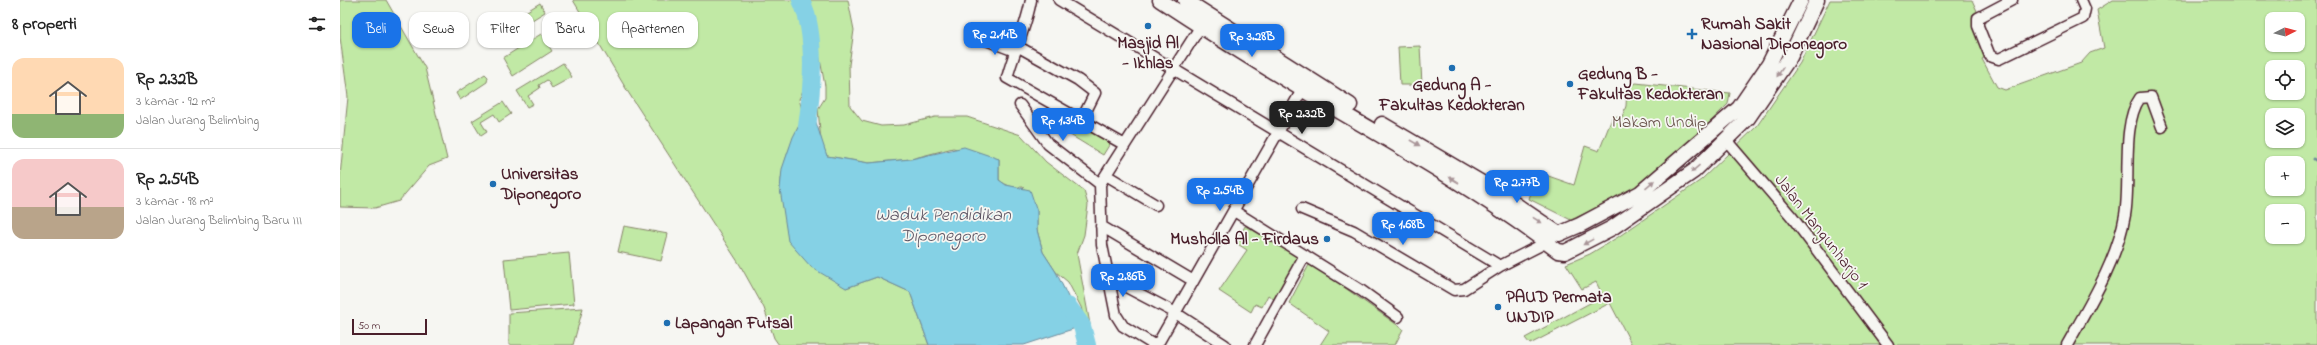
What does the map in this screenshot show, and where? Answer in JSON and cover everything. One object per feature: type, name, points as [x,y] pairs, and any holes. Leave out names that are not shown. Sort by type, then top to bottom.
[{"type":"street","points":[[1031,0],[1024,33],[1016,49],[1007,78],[1125,145]]},
{"type":"street","points":[[1059,0],[1278,134],[1500,266]]},
{"type":"street","points":[[1160,0],[1201,27],[1494,190],[1560,234]]},
{"type":"street","points":[[1185,0],[1306,85],[1378,133],[1504,211],[1558,251],[1565,252],[1585,244],[1612,228],[1694,171],[1726,140],[1748,118],[1780,74],[1818,0]]},
{"type":"street","points":[[1302,209],[1354,231],[1454,290],[1464,289],[1500,266],[1548,243],[1560,234],[1640,193],[1739,108],[1769,64],[1801,0]]},
{"type":"street","points":[[2012,0],[1978,18],[1980,32],[1990,56],[1994,59],[1999,59],[2083,18],[2085,9],[2080,0]]},
{"type":"street","points":[[1208,15],[1175,70],[1100,184],[1102,245],[1116,315],[1120,323],[1156,345],[1192,280],[1234,211],[1306,85]]},
{"type":"street","points":[[983,39],[1016,49],[1078,80],[1095,93],[1081,121]]},
{"type":"street","points":[[2067,345],[2094,297],[2115,250],[2125,214],[2132,115],[2140,98],[2151,97],[2162,127]]},
{"type":"street","points":[[1020,105],[1048,144],[1100,184]]},
{"type":"street","name":"Jalan Mangunharjo 1","points":[[1726,140],[1792,217],[1888,345]]},
{"type":"street","points":[[1106,175],[1156,205]]},
{"type":"street","points":[[1234,211],[1362,291],[1398,317]]},
{"type":"street","points":[[1101,226],[1192,280]]},
{"type":"street","points":[[1256,345],[1305,255]]},
{"type":"street","points":[[1109,278],[1174,312],[1225,345]]},
{"type":"green space","points":[[340,0],[386,0],[393,12],[352,12],[352,48],[401,48],[401,26],[409,40],[409,48],[414,48],[425,68],[447,159],[429,166],[399,201],[375,208],[340,207],[340,176],[348,97],[340,37]]},
{"type":"green space","points":[[573,0],[794,0],[802,21],[805,35],[807,64],[806,78],[799,99],[804,117],[788,152],[780,189],[846,288],[877,277],[910,292],[929,345],[779,345],[774,338],[764,308],[740,265],[628,92],[599,43],[599,12],[580,12]]},
{"type":"green space","points":[[807,0],[848,0],[854,30],[849,65],[850,106],[862,121],[881,126],[904,125],[935,117],[967,117],[1021,135],[1046,162],[1084,191],[1088,205],[1084,235],[1077,254],[1092,335],[1088,336],[1081,307],[1068,282],[1056,272],[1043,252],[1037,230],[1037,211],[1023,187],[1010,186],[999,180],[999,159],[953,148],[911,159],[869,163],[827,156],[821,142],[818,109],[825,98],[825,86],[811,11]]},
{"type":"green space","points":[[1830,0],[1972,0],[1977,11],[1972,15],[1987,56],[1982,59],[1997,87],[2005,90],[2081,63],[2090,53],[2104,48],[2097,10],[2113,0],[2317,0],[2317,345],[1632,345],[1610,303],[1530,344],[1525,338],[1603,296],[1596,282],[1582,289],[1566,264],[1590,254],[1618,237],[1701,180],[1757,126],[1800,63]]},
{"type":"green space","points":[[540,3],[545,12],[542,12],[542,14],[534,19],[534,12],[525,12]]},
{"type":"green space","points":[[541,34],[542,48],[550,48],[552,51],[513,76],[503,58],[519,48],[534,48],[534,38]]},
{"type":"green space","points":[[1420,46],[1422,85],[1400,85],[1398,47]]},
{"type":"green space","points":[[563,63],[572,77],[552,88],[547,80],[539,85],[540,88],[528,96],[533,104],[527,107],[517,91]]},
{"type":"green space","points":[[485,74],[488,77],[487,82],[460,100],[456,93]]},
{"type":"green space","name":"Makam Undip","points":[[1636,83],[1730,93],[1728,104],[1691,141],[1647,180],[1615,199],[1571,220],[1529,199],[1537,172],[1574,185],[1585,146],[1599,151],[1613,116],[1622,117],[1626,106],[1627,88]]},
{"type":"green space","points":[[503,102],[511,114],[499,122],[494,114],[481,122],[487,132],[481,136],[472,121]]},
{"type":"green space","points":[[1074,120],[1111,142],[1103,155],[1067,133]]},
{"type":"green space","points":[[624,226],[668,234],[661,261],[618,252]]},
{"type":"green space","points":[[1245,226],[1298,255],[1298,262],[1275,300],[1268,295],[1262,307],[1255,304],[1251,312],[1219,291],[1247,250],[1236,243]]},
{"type":"green space","points":[[569,253],[574,304],[509,310],[504,259]]},
{"type":"green space","points":[[1310,263],[1403,329],[1395,345],[1320,345],[1329,331],[1289,303]]},
{"type":"green space","points":[[583,308],[573,345],[509,345],[509,313]]},
{"type":"water","name":"Waduk Pendidikan Diponegoro","points":[[810,104],[827,156],[869,163],[911,159],[964,147],[999,159],[999,180],[1006,185],[1030,190],[1037,211],[1037,230],[1043,252],[1056,272],[1082,326],[1024,345],[929,345],[910,292],[877,277],[846,288],[811,267],[788,241],[780,189],[782,169],[793,137]]},
{"type":"waterway","points":[[801,0],[809,29],[812,63],[812,80],[807,127]]},
{"type":"waterway","points":[[1068,306],[1082,326],[1087,345]]},
{"type":"place","name":"Masjid Al - Ikhlas","points":[[1148,26]]},
{"type":"place","name":"Rumah Sakit Nasional Diponegoro","points":[[1692,34]]},
{"type":"place","name":"Gedung A - Fakultas Kedokteran","points":[[1452,68]]},
{"type":"place","name":"Gedung B - Fakultas Kedokteran","points":[[1570,84]]},
{"type":"place","name":"Universitas Diponegoro","points":[[493,184]]},
{"type":"place","name":"Musholla Al - Firdaus","points":[[1327,239]]},
{"type":"place","name":"PAUD Permata UNDIP","points":[[1498,307]]},
{"type":"place","name":"Lapangan Futsal","points":[[667,323]]}]
